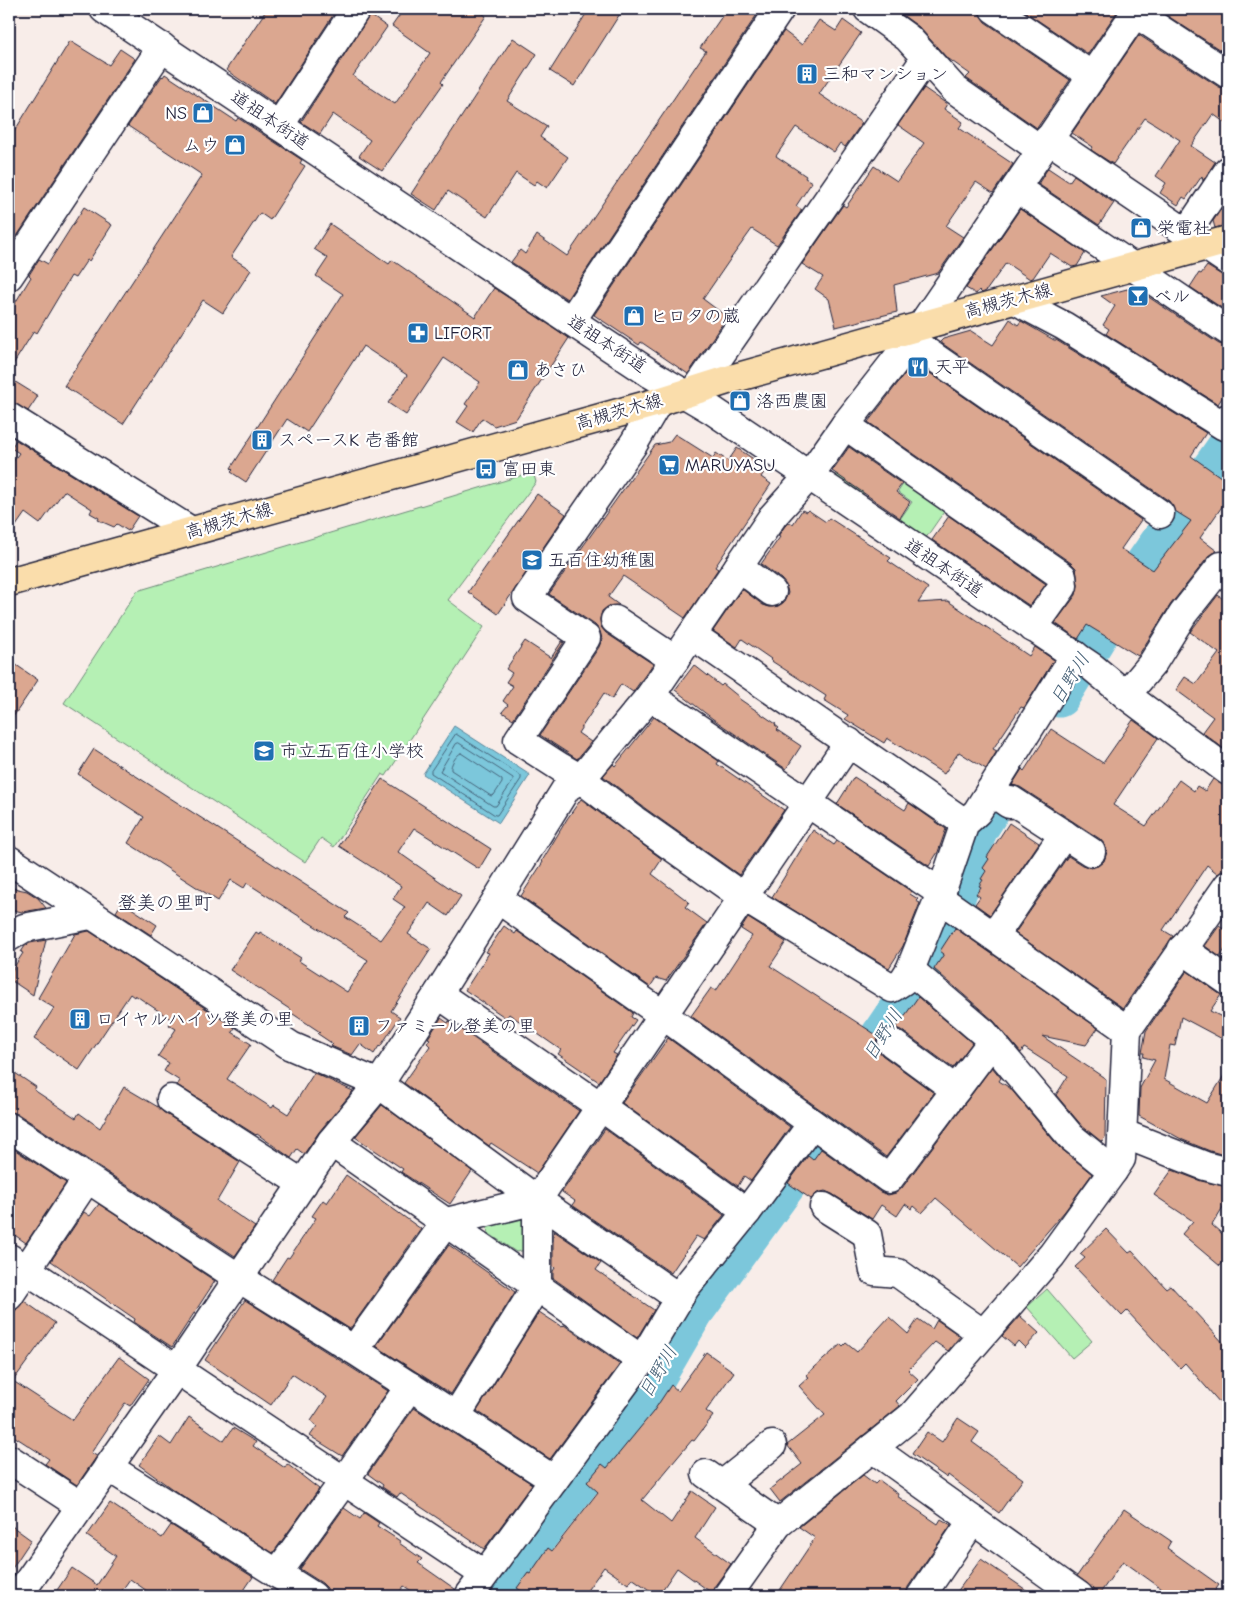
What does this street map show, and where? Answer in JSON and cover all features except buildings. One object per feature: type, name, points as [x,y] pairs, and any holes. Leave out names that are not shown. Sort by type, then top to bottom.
[{"type":"main road","name":"高槻茨木線","points":[[9,582],[658,402],[690,391],[917,333],[1014,300],[1213,245]]},
{"type":"street","name":"道祖本街道","points":[[104,9],[651,374],[690,391],[809,476],[1080,658],[1228,771]]},
{"type":"street","points":[[279,126],[356,9]]},
{"type":"street","points":[[571,321],[780,9]]},
{"type":"street","points":[[868,9],[908,38],[954,89],[1044,145],[1213,245],[1228,171]]},
{"type":"street","points":[[994,9],[1092,76]]},
{"type":"street","points":[[21,1595],[331,1142],[379,1084],[438,994],[567,787],[581,779],[650,696],[773,516],[809,476],[917,333],[1137,11],[1228,74]]},
{"type":"street","points":[[9,276],[162,48]]},
{"type":"street","points":[[690,391],[926,58]]},
{"type":"street","points":[[1016,188],[1228,330]]},
{"type":"street","points":[[1014,300],[1064,326],[1224,426],[1228,418]]},
{"type":"street","points":[[917,333],[1160,514]]},
{"type":"street","points":[[658,402],[634,443],[527,598],[586,638],[518,740],[560,768],[581,779],[636,822],[743,897],[892,988],[903,981],[918,976]]},
{"type":"street","points":[[9,418],[191,531]]},
{"type":"street","points":[[845,426],[1062,576],[1063,586],[1033,628]]},
{"type":"street","points":[[1126,695],[1152,664],[1183,614],[1221,566],[1228,571]]},
{"type":"street","points":[[738,567],[772,592]]},
{"type":"street","points":[[615,620],[675,660]]},
{"type":"street","points":[[692,634],[965,823]]},
{"type":"street","points":[[918,976],[940,896],[965,823],[1000,796],[1080,658]]},
{"type":"street","points":[[650,696],[808,803],[1127,1030]]},
{"type":"street","points":[[456,1416],[537,1286],[537,1200],[849,742]]},
{"type":"street","points":[[1000,796],[1091,852]]},
{"type":"street","points":[[994,936],[1064,834]]},
{"type":"street","points":[[9,860],[291,1046],[379,1084],[537,1200],[680,1298]]},
{"type":"street","points":[[727,1596],[778,1524],[912,1416],[982,1333],[1052,1255],[1122,1159],[1127,1030],[1228,885]]},
{"type":"street","points":[[498,899],[663,1015],[889,1179],[991,1043]]},
{"type":"street","points":[[14,937],[90,915]]},
{"type":"street","points":[[1182,949],[1228,981]]},
{"type":"street","points":[[918,976],[984,1033],[1071,1137],[1113,1171]]},
{"type":"street","points":[[438,994],[600,1106],[747,1212]]},
{"type":"street","points":[[892,1043],[956,1090]]},
{"type":"street","points":[[171,1099],[303,1184]]},
{"type":"street","points":[[9,1127],[239,1278],[554,1480]]},
{"type":"street","points":[[18,1264],[344,1481],[476,1585],[642,1360],[685,1288],[747,1212],[821,1130]]},
{"type":"street","points":[[1124,1134],[1205,1166],[1228,1172]]},
{"type":"street","points":[[331,1142],[642,1360]]},
{"type":"street","points":[[9,1296],[18,1264],[87,1179]]},
{"type":"street","points":[[354,1350],[446,1222],[537,1200]]},
{"type":"street","points":[[824,1207],[867,1234],[874,1271],[898,1273],[982,1333]]},
{"type":"street","points":[[277,1574],[410,1386]]},
{"type":"street","points":[[772,1445],[714,1479],[778,1524]]},
{"type":"street","points":[[872,1448],[1079,1596]]},
{"type":"street","points":[[9,1459],[81,1506]]},
{"type":"street","points":[[108,1467],[313,1596]]},
{"type":"street","points":[[921,1596],[973,1520]]},
{"type":"green space","points":[[859,444],[948,506],[923,542],[894,522],[898,517],[900,519],[912,502],[898,492],[903,484],[883,469],[884,467],[867,455],[849,483],[864,493],[858,501],[834,477]]},
{"type":"green space","points":[[533,472],[536,482],[448,600],[484,627],[386,776],[382,774],[334,847],[321,838],[305,862],[64,703],[137,591]]},
{"type":"green space","points":[[523,1212],[526,1250],[516,1252],[488,1233],[486,1221]]},
{"type":"green space","points":[[1047,1289],[1092,1341],[1072,1358],[1027,1307]]},
{"type":"water","points":[[454,726],[530,775],[499,823],[423,774]]},
{"type":"waterway","name":"日野川","points":[[1059,697],[1109,616],[1228,446]]},
{"type":"waterway","name":"日野川","points":[[490,1596],[639,1405],[693,1312],[818,1140],[881,1036],[923,974],[940,943],[977,830],[1007,782]]},
{"type":"place","name":"三和マンション","points":[[807,74]]},
{"type":"place","name":"NS","points":[[203,113]]},
{"type":"place","name":"ムウ","points":[[235,145]]},
{"type":"place","name":"栄電社","points":[[1141,228]]},
{"type":"place","name":"ベル","points":[[1138,296]]},
{"type":"place","name":"ヒロタの蔵","points":[[634,316]]},
{"type":"place","name":"LIFORT","points":[[418,333]]},
{"type":"place","name":"天平","points":[[918,367]]},
{"type":"place","name":"あさひ","points":[[518,370]]},
{"type":"place","name":"洛西農園","points":[[740,401]]},
{"type":"place","name":"スペースK 壱番館","points":[[262,440]]},
{"type":"place","name":"MARUYASU","points":[[669,465]]},
{"type":"place","name":"富田東","points":[[486,469]]},
{"type":"place","name":"五百住幼稚園","points":[[532,560]]},
{"type":"place","name":"市立五百住小学校","points":[[264,751]]},
{"type":"place","name":"ロイヤルハイツ登美の里","points":[[80,1019]]},
{"type":"place","name":"ファミール登美の里","points":[[359,1026]]},
{"type":"district","name":"登美の里町","points":[[165,903]]}]
